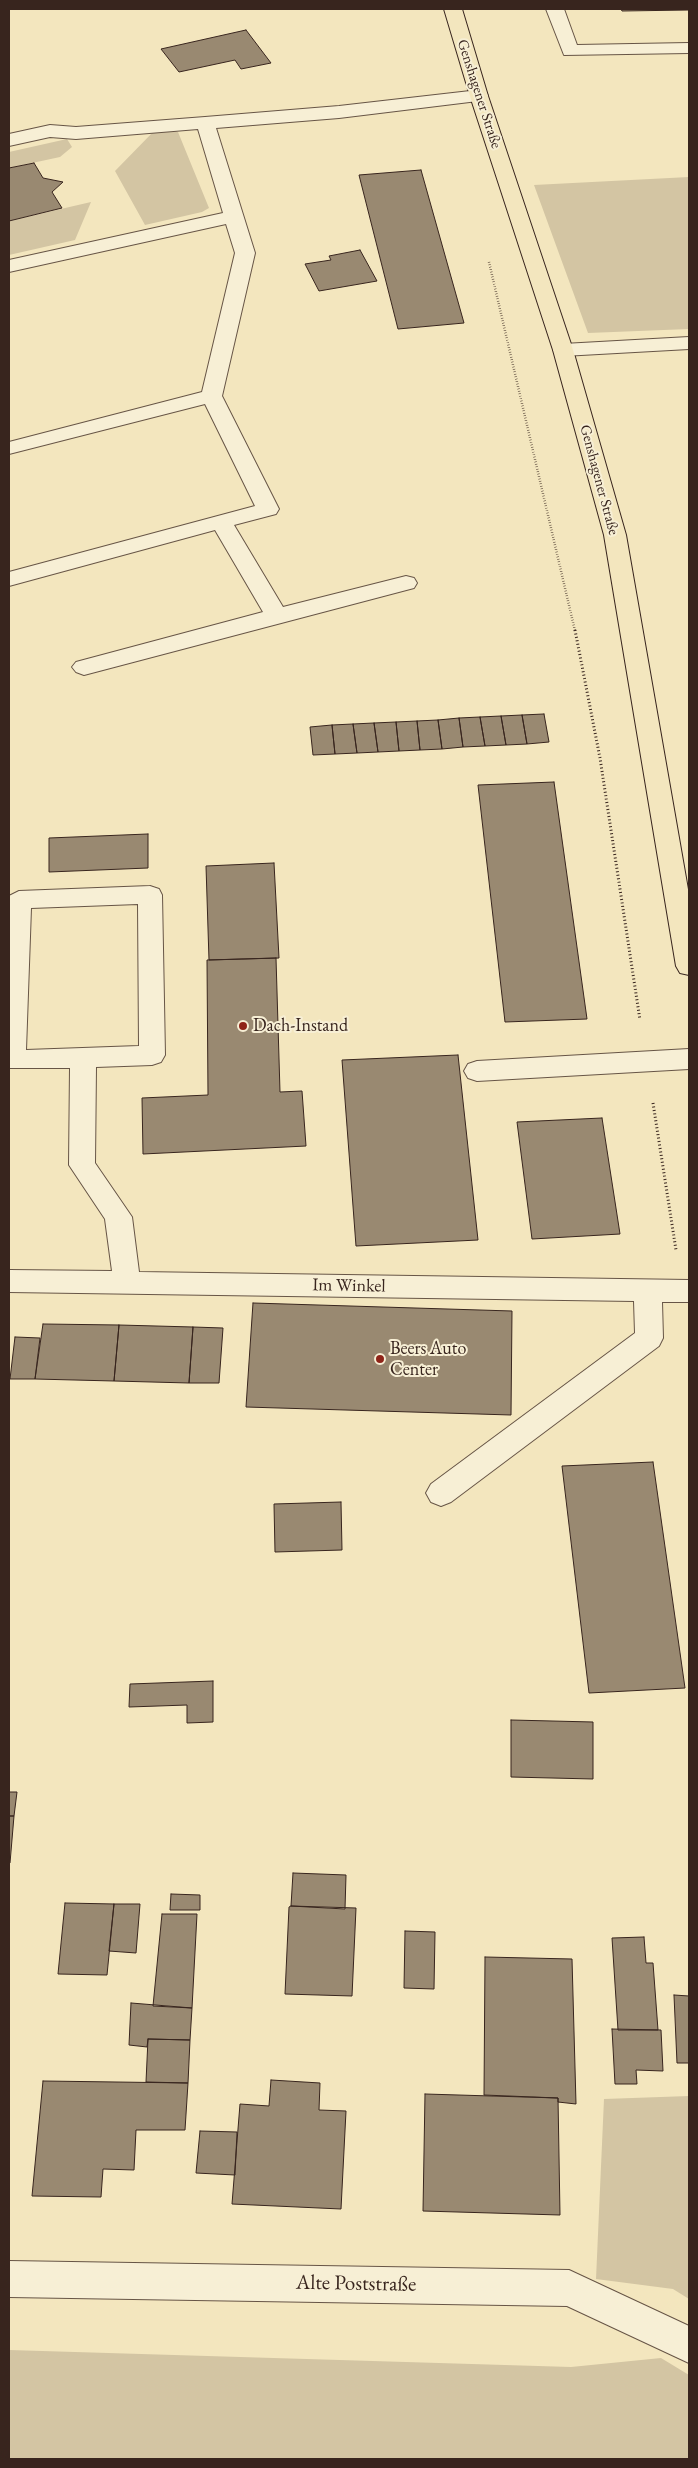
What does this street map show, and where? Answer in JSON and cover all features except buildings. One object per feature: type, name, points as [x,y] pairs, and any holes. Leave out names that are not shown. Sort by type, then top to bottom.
[{"type":"main road","name":"Genshagener Straße","points":[[453,9],[479,96],[563,350],[615,535],[689,966]]},
{"type":"street","points":[[555,9],[570,52],[689,48]]},
{"type":"street","points":[[9,140],[50,131],[76,133],[205,123],[339,112],[479,96]]},
{"type":"street","points":[[9,579],[268,509],[212,396],[245,253],[205,123]]},
{"type":"street","points":[[9,266],[233,217]]},
{"type":"street","points":[[563,350],[689,343]]},
{"type":"street","points":[[9,448],[212,396]]},
{"type":"street","points":[[221,522],[277,616]]},
{"type":"street","points":[[84,667],[406,582]]},
{"type":"street","points":[[150,895],[152,1055],[83,1057],[13,1060],[19,900],[150,895]]},
{"type":"street","points":[[83,1057],[82,1165],[118,1217],[128,1283]]},
{"type":"street","points":[[477,1071],[689,1059]]},
{"type":"street","name":"Im Winkel","points":[[9,1281],[686,1291]]},
{"type":"street","points":[[441,1493],[649,1338],[648,1290]]},
{"type":"street","name":"Alte Poststraße","points":[[9,2279],[569,2288],[689,2345]]},
{"type":"path","points":[[487,255],[571,609],[600,758],[647,1062],[686,1291]]},
{"type":"shaded area","points":[[172,130],[178,132],[209,208],[202,212],[145,225],[115,171],[154,131]]},
{"type":"shaded area","points":[[67,139],[72,147],[60,157],[9,168],[9,152]]},
{"type":"shaded area","points":[[689,177],[689,329],[588,333],[534,185]]},
{"type":"shaded area","points":[[91,202],[75,240],[9,255],[9,221]]},
{"type":"shaded area","points":[[689,2096],[689,2299],[673,2289],[596,2279],[604,2099]]},
{"type":"shaded area","points":[[9,2350],[571,2367],[661,2358],[689,2375],[689,2459],[9,2459]]},
{"type":"place","name":"Dach-Instand","points":[[243,1026]]},
{"type":"place","name":"Beers Auto Center","points":[[380,1359]]}]
